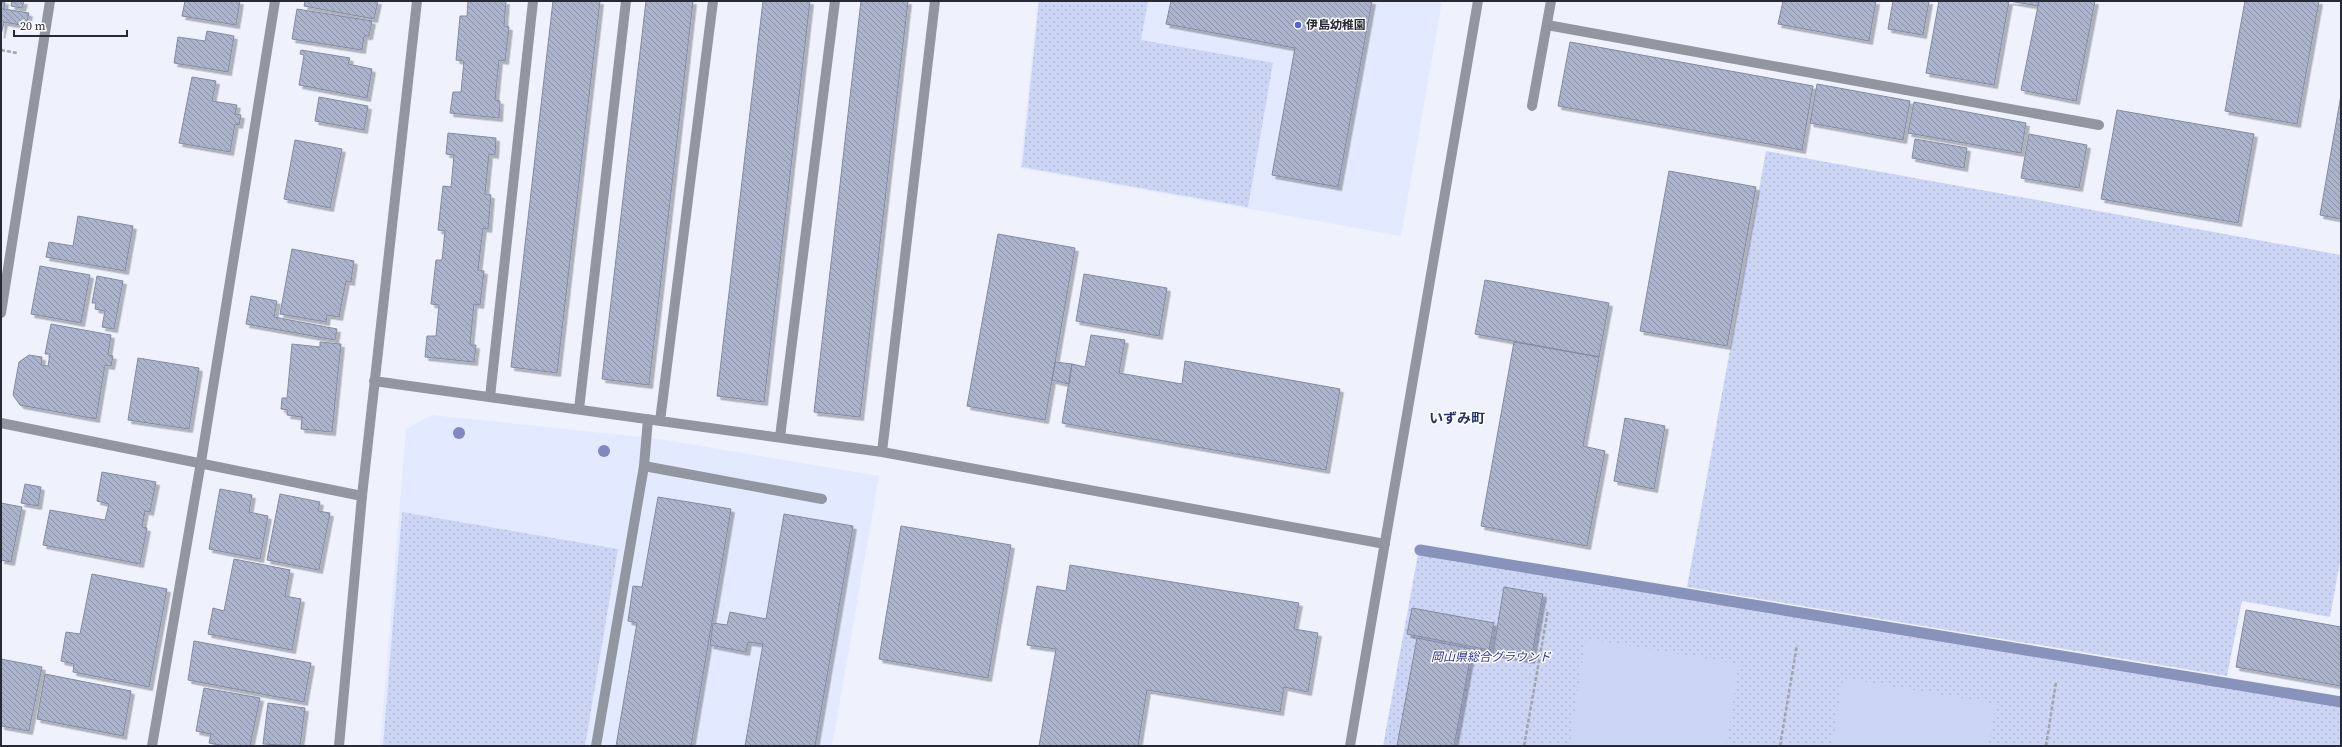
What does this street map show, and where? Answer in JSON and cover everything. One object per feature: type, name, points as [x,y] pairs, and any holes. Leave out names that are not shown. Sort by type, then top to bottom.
[{"type":"street","points":[[1,313],[50,1]]},
{"type":"street","points":[[152,746],[201,462],[274,1]]},
{"type":"street","points":[[339,746],[374,381],[417,1]]},
{"type":"street","points":[[490,397],[533,1]]},
{"type":"street","points":[[579,409],[626,1]]},
{"type":"street","points":[[660,421],[713,1]]},
{"type":"street","points":[[780,438],[835,1]]},
{"type":"street","points":[[882,452],[935,1]]},
{"type":"street","points":[[1350,746],[1478,1]]},
{"type":"street","points":[[1532,106],[1551,1]]},
{"type":"street","points":[[1547,25],[2099,125]]},
{"type":"street","points":[[374,381],[882,452],[1385,544]]},
{"type":"street","points":[[596,746],[644,466],[648,419]]},
{"type":"street","points":[[1,423],[201,462],[362,496]]},
{"type":"street","points":[[644,466],[822,499]]},
{"type":"path","points":[[1524,746],[1548,610]]},
{"type":"path","points":[[1780,746],[1797,645]]},
{"type":"path","points":[[2046,746],[2056,682]]},
{"type":"shaded area","points":[[1038,1],[1442,1],[1401,236],[1020,168]]},
{"type":"shaded area","points":[[432,415],[660,439],[879,476],[832,746],[380,746],[406,429]]},
{"type":"green space","points":[[1039,1],[1148,1],[1141,40],[1273,63],[1248,207],[1022,167]]},
{"type":"green space","points":[[1766,151],[2341,255],[2341,556],[2330,617],[2242,601],[2227,676],[1687,587]]},
{"type":"green space","points":[[402,512],[618,549],[585,746],[383,746]]},
{"type":"green space","name":"岡山県総合グラウンド","points":[[1418,554],[2341,706],[2341,746],[1383,746]]},
{"type":"green space","points":[[1586,639],[1739,664],[1726,746],[1569,746]]},
{"type":"green space","points":[[1843,678],[1996,704],[1988,746],[1832,746]]},
{"type":"building","points":[[1,1],[5,1],[4,9],[29,13],[26,26],[4,22],[1,35]]},
{"type":"building","points":[[12,1],[24,1],[22,8],[11,6]]},
{"type":"building","points":[[185,1],[240,1],[236,25],[182,16]]},
{"type":"building","points":[[305,1],[378,1],[374,19],[304,6]]},
{"type":"building","points":[[468,1],[506,1],[504,26],[509,27],[505,61],[499,60],[495,100],[500,101],[499,118],[450,113],[453,92],[461,92],[464,61],[456,60],[460,16],[467,16]]},
{"type":"building","points":[[553,1],[600,1],[557,373],[511,367]]},
{"type":"building","points":[[646,1],[693,1],[649,385],[602,379]]},
{"type":"building","points":[[763,1],[810,1],[764,402],[717,396]]},
{"type":"building","points":[[861,1],[908,1],[860,417],[814,412]]},
{"type":"building","points":[[1171,1],[1372,1],[1338,187],[1272,175],[1295,48],[1166,24]]},
{"type":"building","points":[[1783,1],[1876,1],[1869,41],[1778,24]]},
{"type":"building","points":[[1893,1],[1929,1],[1923,35],[1888,29]]},
{"type":"building","points":[[1939,1],[2009,1],[1994,85],[1926,73]]},
{"type":"building","points":[[2009,1],[2039,1],[2038,6]]},
{"type":"building","points":[[2039,1],[2095,1],[2076,101],[2021,90]]},
{"type":"building","points":[[2245,1],[2319,1],[2297,124],[2225,111]]},
{"type":"building","points":[[297,9],[372,21],[369,36],[364,36],[362,50],[292,39]]},
{"type":"building","points":[[207,31],[234,36],[228,72],[174,63],[178,37],[205,41]]},
{"type":"building","points":[[1570,42],[1813,86],[1802,150],[1558,106]]},
{"type":"building","points":[[301,50],[350,58],[348,64],[372,69],[367,98],[299,85],[304,55],[300,54]]},
{"type":"building","points":[[192,77],[216,81],[212,101],[237,105],[235,114],[241,115],[239,125],[235,124],[230,152],[179,143]]},
{"type":"building","points":[[1817,84],[1910,101],[1903,140],[1810,123]]},
{"type":"building","points":[[2341,95],[2341,219],[2320,215]]},
{"type":"building","points":[[319,97],[368,106],[364,130],[315,121]]},
{"type":"building","points":[[1914,102],[2026,123],[2021,153],[1908,133]]},
{"type":"building","points":[[2117,110],[2254,134],[2238,223],[2101,199]]},
{"type":"building","points":[[448,133],[496,138],[495,155],[489,154],[485,194],[491,195],[488,229],[483,228],[478,270],[484,271],[480,305],[474,304],[470,345],[476,345],[474,362],[425,357],[427,336],[436,336],[439,305],[431,304],[436,260],[442,260],[445,231],[438,230],[443,186],[451,187],[454,155],[446,154]]},
{"type":"building","points":[[2029,134],[2087,145],[2079,188],[2021,178]]},
{"type":"building","points":[[1915,139],[1967,148],[1964,168],[1912,158]]},
{"type":"building","points":[[295,140],[342,149],[330,208],[284,199]]},
{"type":"building","points":[[1669,171],[1756,187],[1727,346],[1640,331]]},
{"type":"building","points":[[78,216],[133,226],[125,271],[46,257],[49,242],[73,246]]},
{"type":"building","points":[[998,234],[1075,248],[1045,420],[967,406]]},
{"type":"building","points":[[292,249],[354,261],[351,282],[346,281],[339,317],[327,315],[326,322],[280,314]]},
{"type":"building","points":[[40,266],[90,275],[81,323],[31,314]]},
{"type":"building","points":[[1084,274],[1167,288],[1159,336],[1076,321]]},
{"type":"building","points":[[97,276],[123,281],[114,329],[102,327],[105,311],[95,309],[96,303],[92,303]]},
{"type":"building","points":[[1485,280],[1609,303],[1599,357],[1475,334]]},
{"type":"building","points":[[251,296],[277,301],[274,317],[337,329],[335,340],[246,324]]},
{"type":"building","points":[[51,324],[111,335],[108,355],[113,356],[111,366],[105,365],[96,419],[20,405],[13,395],[19,362],[29,355],[42,357],[41,365],[48,366],[50,354],[45,354]]},
{"type":"building","points":[[1091,335],[1125,340],[1119,373],[1182,384],[1185,361],[1340,389],[1326,470],[1062,423],[1072,364],[1085,367]]},
{"type":"building","points":[[320,342],[341,344],[332,432],[301,429],[302,417],[287,415],[288,410],[281,409],[282,398],[287,398],[292,344],[320,347]]},
{"type":"building","points":[[1514,342],[1599,357],[1583,446],[1605,451],[1587,546],[1481,526]]},
{"type":"building","points":[[138,358],[199,368],[189,429],[128,420]]},
{"type":"building","points":[[1055,362],[1072,364],[1069,384],[1052,380]]},
{"type":"building","points":[[1625,418],[1665,426],[1654,489],[1614,481]]},
{"type":"building","points":[[102,472],[156,482],[150,512],[145,511],[142,527],[147,528],[140,564],[43,545],[50,510],[105,520],[109,504],[97,501]]},
{"type":"building","points":[[25,484],[41,487],[38,506],[21,503]]},
{"type":"building","points":[[220,489],[252,495],[249,512],[268,516],[260,559],[209,549]]},
{"type":"building","points":[[280,494],[320,502],[318,511],[330,513],[319,570],[267,560]]},
{"type":"building","points":[[658,497],[731,509],[691,746],[616,746],[637,623],[628,621],[633,586],[642,587]]},
{"type":"building","points":[[1,503],[22,507],[11,562],[1,560]]},
{"type":"building","points":[[784,514],[853,526],[815,746],[745,746],[763,644],[748,642],[746,652],[710,645],[713,623],[727,625],[730,612],[766,619]]},
{"type":"building","points":[[901,526],[1011,545],[988,678],[879,659]]},
{"type":"building","points":[[234,559],[290,570],[285,596],[301,599],[292,650],[208,634],[213,608],[224,611]]},
{"type":"building","points":[[1070,565],[1299,603],[1294,629],[1318,633],[1308,692],[1284,687],[1280,712],[1147,690],[1138,746],[1039,746],[1056,649],[1027,645],[1037,586],[1066,591]]},
{"type":"building","points":[[92,574],[167,589],[149,687],[73,672],[74,664],[61,661],[66,632],[80,634]]},
{"type":"building","points":[[1504,587],[1543,594],[1531,660],[1493,653]]},
{"type":"building","points":[[1412,608],[1494,623],[1489,650],[1407,634]]},
{"type":"building","points":[[2246,610],[2341,627],[2341,686],[2236,667]]},
{"type":"building","points":[[1417,638],[1472,649],[1454,746],[1397,746]]},
{"type":"building","points":[[194,641],[311,663],[304,702],[188,680]]},
{"type":"building","points":[[1,659],[42,667],[29,731],[1,726]]},
{"type":"building","points":[[45,674],[131,691],[123,736],[37,719]]},
{"type":"building","points":[[204,688],[260,698],[250,746],[226,746],[209,743],[211,734],[196,731]]},
{"type":"building","points":[[268,703],[305,708],[300,746],[263,744]]},
{"type":"waterway","points":[[1420,550],[2341,702]]},
{"type":"place","name":"伊島幼稚園","points":[[1298,25]]},
{"type":"district","name":"いずみ町","points":[[1457,418]]}]
